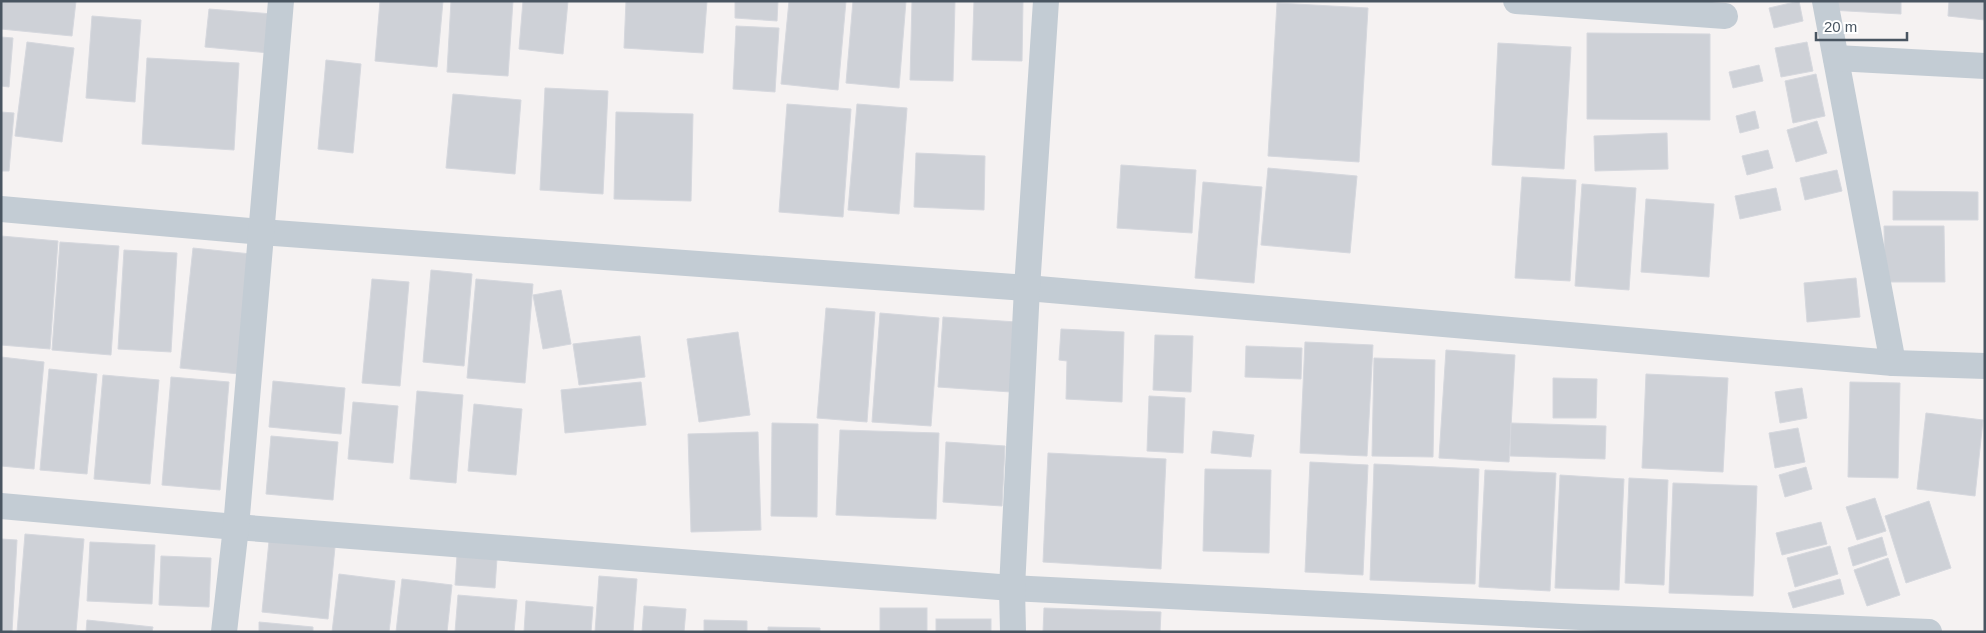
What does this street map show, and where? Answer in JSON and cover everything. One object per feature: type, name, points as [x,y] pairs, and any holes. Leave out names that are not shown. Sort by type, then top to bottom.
[{"type":"street","points":[[224,632],[236,527],[281,1]]},
{"type":"street","points":[[1012,632],[1012,588],[1028,288],[1046,1]]},
{"type":"street","points":[[1516,1],[1726,16]]},
{"type":"street","points":[[1824,1],[1894,363]]},
{"type":"street","points":[[1836,58],[1985,66]]},
{"type":"street","points":[[1,209],[261,232],[1028,288],[1894,363],[1985,366]]},
{"type":"street","points":[[1,506],[236,527],[1012,588],[1580,617],[1929,632]]},
{"type":"building","points":[[1,1],[76,1],[72,36],[1,29]]},
{"type":"building","points":[[380,1],[443,1],[437,67],[375,61]]},
{"type":"building","points":[[451,1],[513,1],[508,76],[447,72]]},
{"type":"building","points":[[523,1],[568,1],[563,54],[519,49]]},
{"type":"building","points":[[626,1],[707,1],[703,53],[624,48]]},
{"type":"building","points":[[735,1],[778,1],[777,21],[735,18]]},
{"type":"building","points":[[789,1],[846,1],[838,90],[781,84]]},
{"type":"building","points":[[853,1],[906,1],[899,88],[846,83]]},
{"type":"building","points":[[912,1],[955,1],[953,81],[910,80]]},
{"type":"building","points":[[974,1],[1023,1],[1022,61],[972,60]]},
{"type":"building","points":[[1799,1],[1803,21],[1774,28],[1769,8]]},
{"type":"building","points":[[1830,1],[1901,1],[1901,14],[1830,10]]},
{"type":"building","points":[[1949,1],[1985,1],[1985,20],[1948,16]]},
{"type":"building","points":[[1277,3],[1368,8],[1359,162],[1268,156]]},
{"type":"building","points":[[209,9],[273,14],[269,53],[205,47]]},
{"type":"building","points":[[92,16],[141,20],[135,102],[86,98]]},
{"type":"building","points":[[736,26],[779,28],[775,92],[733,89]]},
{"type":"building","points":[[1587,33],[1710,34],[1710,120],[1587,119]]},
{"type":"building","points":[[1,37],[13,38],[9,87],[1,86]]},
{"type":"building","points":[[27,42],[74,48],[62,142],[15,136]]},
{"type":"building","points":[[1807,42],[1813,71],[1781,77],[1775,48]]},
{"type":"building","points":[[1498,43],[1571,47],[1564,169],[1492,165]]},
{"type":"building","points":[[147,58],[239,63],[234,150],[142,144]]},
{"type":"building","points":[[326,60],[361,64],[353,153],[318,149]]},
{"type":"building","points":[[1759,65],[1763,81],[1733,88],[1729,72]]},
{"type":"building","points":[[1816,74],[1825,116],[1793,123],[1785,81]]},
{"type":"building","points":[[545,88],[608,91],[603,194],[540,190]]},
{"type":"building","points":[[453,94],[521,100],[515,174],[446,168]]},
{"type":"building","points":[[787,104],[851,109],[843,217],[779,212]]},
{"type":"building","points":[[857,104],[907,108],[899,214],[848,210]]},
{"type":"building","points":[[1755,111],[1759,128],[1740,133],[1736,116]]},
{"type":"building","points":[[1,112],[14,113],[9,171],[1,171]]},
{"type":"building","points":[[616,112],[693,114],[691,201],[614,199]]},
{"type":"building","points":[[1817,121],[1827,153],[1796,162],[1787,130]]},
{"type":"building","points":[[1667,133],[1668,169],[1595,171],[1594,136]]},
{"type":"building","points":[[1768,150],[1773,168],[1747,175],[1742,156]]},
{"type":"building","points":[[916,153],[985,156],[984,210],[914,207]]},
{"type":"building","points":[[1121,165],[1196,170],[1192,233],[1117,228]]},
{"type":"building","points":[[1268,168],[1357,176],[1350,253],[1261,245]]},
{"type":"building","points":[[1837,170],[1842,191],[1805,200],[1800,178]]},
{"type":"building","points":[[1522,177],[1576,180],[1570,281],[1515,278]]},
{"type":"building","points":[[1203,182],[1262,187],[1254,283],[1195,278]]},
{"type":"building","points":[[1582,184],[1636,188],[1629,290],[1575,286]]},
{"type":"building","points":[[1776,188],[1781,210],[1740,219],[1735,196]]},
{"type":"building","points":[[1893,191],[1978,192],[1978,220],[1893,220]]},
{"type":"building","points":[[1646,199],[1714,204],[1709,277],[1641,272]]},
{"type":"building","points":[[1884,226],[1944,226],[1945,282],[1885,282]]},
{"type":"building","points":[[1,236],[58,241],[50,349],[1,345]]},
{"type":"building","points":[[60,242],[119,246],[111,355],[52,350]]},
{"type":"building","points":[[193,248],[251,254],[239,374],[180,368]]},
{"type":"building","points":[[124,250],[177,253],[171,352],[118,349]]},
{"type":"building","points":[[431,270],[472,274],[464,366],[423,362]]},
{"type":"building","points":[[1856,278],[1860,317],[1807,322],[1804,283]]},
{"type":"building","points":[[372,279],[409,282],[400,386],[362,383]]},
{"type":"building","points":[[476,279],[533,284],[525,383],[467,378]]},
{"type":"building","points":[[561,290],[571,344],[543,349],[533,295]]},
{"type":"building","points":[[826,308],[875,312],[867,422],[817,418]]},
{"type":"building","points":[[880,313],[939,318],[931,426],[872,422]]},
{"type":"building","points":[[943,317],[1016,322],[1011,392],[938,387]]},
{"type":"building","points":[[1061,329],[1124,332],[1122,402],[1066,399],[1067,361],[1059,360]]},
{"type":"building","points":[[738,332],[750,415],[699,422],[687,339]]},
{"type":"building","points":[[1155,335],[1193,336],[1191,392],[1153,390]]},
{"type":"building","points":[[640,336],[645,377],[579,385],[573,344]]},
{"type":"building","points":[[1305,342],[1373,345],[1367,456],[1300,453]]},
{"type":"building","points":[[1246,346],[1302,348],[1301,379],[1245,377]]},
{"type":"building","points":[[1446,350],[1515,355],[1509,462],[1439,458]]},
{"type":"building","points":[[1,357],[44,362],[34,469],[1,466]]},
{"type":"building","points":[[1374,358],[1435,360],[1433,457],[1372,456]]},
{"type":"building","points":[[49,369],[97,374],[87,474],[40,470]]},
{"type":"building","points":[[1646,374],[1728,378],[1723,472],[1642,468]]},
{"type":"building","points":[[103,375],[159,380],[150,484],[94,479]]},
{"type":"building","points":[[171,377],[229,382],[220,490],[162,485]]},
{"type":"building","points":[[1553,378],[1597,379],[1596,418],[1553,418]]},
{"type":"building","points":[[273,381],[345,388],[341,434],[269,427]]},
{"type":"building","points":[[641,382],[646,425],[565,433],[561,390]]},
{"type":"building","points":[[1850,382],[1900,383],[1898,478],[1848,477]]},
{"type":"building","points":[[1802,388],[1807,418],[1780,423],[1775,392]]},
{"type":"building","points":[[417,391],[463,395],[456,483],[410,479]]},
{"type":"building","points":[[1149,396],[1185,398],[1183,453],[1147,451]]},
{"type":"building","points":[[353,402],[398,406],[393,463],[348,459]]},
{"type":"building","points":[[474,404],[522,409],[516,475],[468,471]]},
{"type":"building","points":[[1926,413],[1983,420],[1975,496],[1917,489]]},
{"type":"building","points":[[772,423],[818,424],[817,517],[771,516]]},
{"type":"building","points":[[1511,423],[1606,426],[1605,459],[1510,456]]},
{"type":"building","points":[[1798,428],[1805,462],[1775,468],[1769,433]]},
{"type":"building","points":[[840,430],[939,433],[936,519],[836,515]]},
{"type":"building","points":[[1213,431],[1254,435],[1251,457],[1211,453]]},
{"type":"building","points":[[758,432],[761,530],[691,532],[688,434]]},
{"type":"building","points":[[271,436],[338,442],[333,500],[266,494]]},
{"type":"building","points":[[946,442],[1005,446],[1002,506],[943,502]]},
{"type":"building","points":[[1048,453],[1166,459],[1161,569],[1043,562]]},
{"type":"building","points":[[1310,462],[1368,465],[1363,575],[1305,572]]},
{"type":"building","points":[[1374,464],[1479,469],[1475,584],[1370,580]]},
{"type":"building","points":[[1806,467],[1812,489],[1785,497],[1779,475]]},
{"type":"building","points":[[1205,469],[1271,470],[1269,553],[1203,551]]},
{"type":"building","points":[[1485,470],[1556,473],[1550,591],[1479,587]]},
{"type":"building","points":[[1560,475],[1624,479],[1619,590],[1555,588]]},
{"type":"building","points":[[1629,478],[1668,480],[1664,585],[1625,583]]},
{"type":"building","points":[[1673,483],[1757,486],[1753,596],[1669,593]]},
{"type":"building","points":[[1875,498],[1886,531],[1857,540],[1846,507]]},
{"type":"building","points":[[1929,501],[1951,568],[1906,583],[1885,516]]},
{"type":"building","points":[[1821,522],[1827,544],[1782,555],[1776,533]]},
{"type":"building","points":[[25,534],[84,539],[76,632],[17,632]]},
{"type":"building","points":[[1882,537],[1887,555],[1853,566],[1848,548]]},
{"type":"building","points":[[1,539],[17,540],[12,632],[1,632]]},
{"type":"building","points":[[269,541],[335,547],[328,619],[262,612]]},
{"type":"building","points":[[90,542],[155,545],[152,604],[87,601]]},
{"type":"building","points":[[1830,546],[1838,574],[1795,587],[1787,558]]},
{"type":"building","points":[[457,555],[497,558],[495,588],[455,585]]},
{"type":"building","points":[[161,556],[211,558],[209,607],[159,605]]},
{"type":"building","points":[[1888,558],[1900,595],[1867,606],[1854,570]]},
{"type":"building","points":[[339,574],[395,581],[389,632],[332,632]]},
{"type":"building","points":[[599,576],[637,579],[633,632],[595,632]]},
{"type":"building","points":[[402,579],[452,585],[447,632],[396,632]]},
{"type":"building","points":[[1840,579],[1844,594],[1793,608],[1788,593]]},
{"type":"building","points":[[458,595],[517,600],[514,632],[455,632]]},
{"type":"building","points":[[526,601],[593,607],[591,632],[524,632]]},
{"type":"building","points":[[644,606],[686,609],[684,632],[642,632]]},
{"type":"building","points":[[880,608],[927,608],[927,632],[880,632]]},
{"type":"building","points":[[1044,608],[1161,612],[1160,632],[1043,632]]},
{"type":"building","points":[[936,619],[991,619],[991,632],[936,632]]},
{"type":"building","points":[[87,620],[153,627],[152,632],[86,632]]},
{"type":"building","points":[[704,620],[747,621],[747,632],[704,632]]},
{"type":"building","points":[[259,622],[313,627],[313,632],[259,632]]},
{"type":"building","points":[[768,627],[820,628],[820,632],[768,632]]}]
